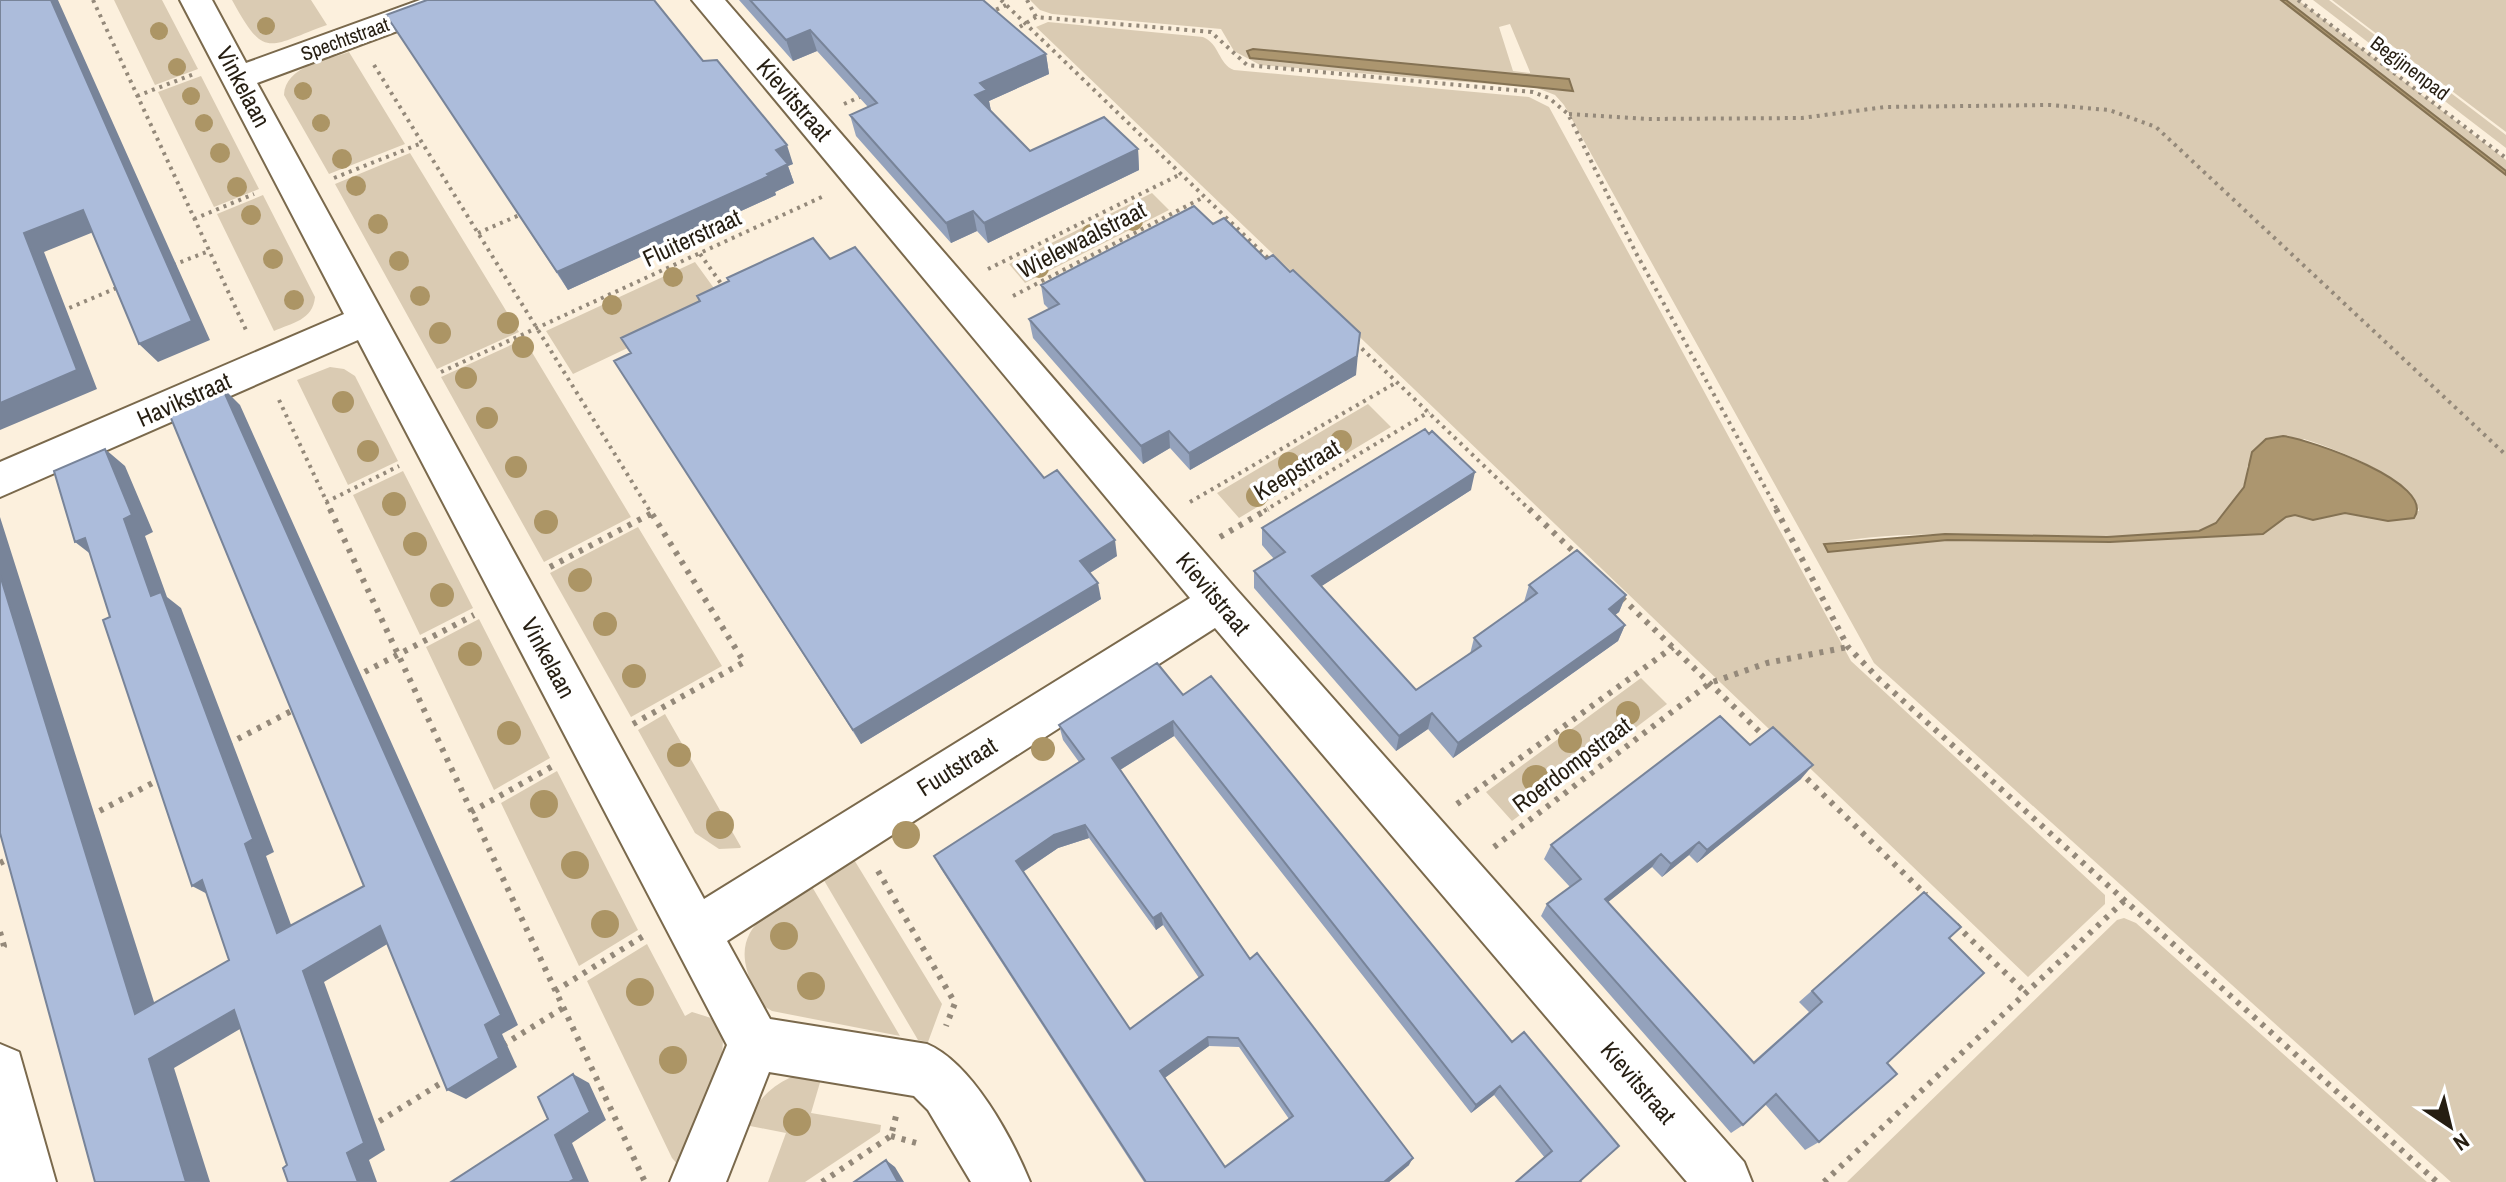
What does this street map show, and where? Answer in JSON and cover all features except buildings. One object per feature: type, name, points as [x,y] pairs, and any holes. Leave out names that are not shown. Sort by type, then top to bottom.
[{"type":"street","name":"Vinkelaan","points":[[196,0],[754,1043]]},
{"type":"street","name":"Spechtstraat","points":[[234,70],[351,37],[451,0]]},
{"type":"street","name":"Kievitstraat","points":[[708,0],[1220,602],[1724,1182]]},
{"type":"street","name":"Havikstraat","points":[[0,480],[367,320]]},
{"type":"street","name":"Fuutstraat","points":[[689,922],[855,832],[1220,602]]},
{"type":"street","points":[[698,1182],[754,1043],[927,1071],[947,1091],[1002,1182]]},
{"type":"street","points":[[0,1071],[28,1182]]},
{"type":"path","points":[[93,0],[645,1182]]},
{"type":"path","points":[[1001,0],[1272,262]]},
{"type":"path","points":[[1027,0],[1036,17]]},
{"type":"path","name":"Begijnenpad","points":[[2298,0],[2506,158]]},
{"type":"path","points":[[977,18],[1006,5]]},
{"type":"path","points":[[1011,31],[1036,17],[1211,32],[1220,38],[1232,58],[1247,65],[1533,92],[1549,98],[1568,114],[1636,253],[1786,526],[1848,647],[1879,679],[2437,1182]]},
{"type":"path","points":[[351,37],[364,49],[744,662],[471,812]]},
{"type":"path","points":[[137,96],[234,70]]},
{"type":"path","points":[[810,119],[865,95]]},
{"type":"path","points":[[1568,114],[1648,119],[1802,118],[1885,107],[2050,105],[2109,110],[2156,127],[2506,455]]},
{"type":"path","points":[[194,219],[422,143]]},
{"type":"path","name":"Wielewaalstraat","points":[[965,300],[1181,174]]},
{"type":"path","name":"Fluiterstraat","points":[[404,389],[862,179]]},
{"type":"path","name":"Wielewaalstraat","points":[[965,300],[1204,197]]},
{"type":"path","points":[[478,233],[535,208]]},
{"type":"path","points":[[167,268],[209,251]]},
{"type":"path","points":[[700,254],[728,294]]},
{"type":"path","points":[[56,313],[125,285]]},
{"type":"path","points":[[1352,339],[1584,562]]},
{"type":"path","name":"Keepstraat","points":[[1153,523],[1397,382]]},
{"type":"path","name":"Keepstraat","points":[[1184,558],[1429,412]]},
{"type":"path","points":[[326,502],[436,448]]},
{"type":"path","points":[[341,684],[652,513]]},
{"type":"path","points":[[1617,594],[1777,749]]},
{"type":"path","name":"Roerdompstraat","points":[[1418,832],[1673,647]]},
{"type":"path","name":"Roerdompstraat","points":[[1456,875],[1710,683],[1767,663],[1848,647]]},
{"type":"path","points":[[215,751],[299,706]]},
{"type":"path","points":[[1788,760],[1934,903]]},
{"type":"path","points":[[80,821],[174,772]]},
{"type":"path","points":[[855,832],[955,1003],[927,1071]]},
{"type":"path","points":[[0,863],[13,856]]},
{"type":"path","points":[[1824,1182],[2024,991],[2124,901]]},
{"type":"path","points":[[1946,914],[2024,991]]},
{"type":"path","points":[[555,991],[689,922]]},
{"type":"path","points":[[0,932],[4,946],[0,952]]},
{"type":"path","points":[[498,1048],[563,1008]]},
{"type":"path","points":[[357,1135],[460,1071]]},
{"type":"path","points":[[822,1182],[891,1136]]},
{"type":"shaded area","points":[[114,0],[162,0],[198,69],[155,85]]},
{"type":"shaded area","points":[[232,0],[311,0],[327,25],[292,39],[270,43],[252,33]]},
{"type":"shaded area","points":[[1030,0],[2281,0],[2506,175],[2506,1182],[2451,1182],[1874,663],[1564,105],[1555,95],[1537,88],[1260,65],[1234,51],[1221,29],[1052,14],[1040,10]],"holes":[[[1510,24],[1530,72],[1530,73],[1513,71],[1499,27]],[[1253,49],[1573,90],[1251,58]],[[2304,439],[2352,457],[2388,476],[2414,499],[2419,511],[2345,513],[2313,520],[2295,515],[2286,517],[2263,534],[2110,542],[1947,540],[1825,544],[1899,535],[2191,533],[2208,528],[2233,506],[2243,486],[2247,466]]]},
{"type":"shaded area","points":[[2281,0],[2286,0],[2506,171],[2506,175]]},
{"type":"shaded area","points":[[2286,0],[2298,0],[2483,142],[2506,160],[2506,171]]},
{"type":"shaded area","points":[[2313,0],[2329,0],[2506,135],[2506,148]]},
{"type":"shaded area","points":[[2332,0],[2506,0],[2506,132]]},
{"type":"shaded area","points":[[1048,22],[1203,37],[1213,44],[1225,63],[1234,70],[1529,97],[1549,107],[1851,661],[2105,895],[2105,904],[2028,977],[1036,27]]},
{"type":"shaded area","points":[[1253,49],[1569,79],[1573,91],[1250,58],[1247,51]]},
{"type":"shaded area","points":[[349,52],[405,144],[329,174],[284,95],[291,77],[299,71]]},
{"type":"shaded area","points":[[201,76],[259,189],[214,207],[158,92]]},
{"type":"shaded area","points":[[410,153],[519,332],[437,369],[335,184]]},
{"type":"shaded area","points":[[1152,193],[1169,210],[1025,283],[1009,264]]},
{"type":"shaded area","points":[[263,195],[315,297],[306,316],[274,331],[217,214]]},
{"type":"shaded area","points":[[695,262],[724,302],[573,374],[546,331]]},
{"type":"shaded area","points":[[524,339],[631,517],[544,562],[441,377]]},
{"type":"shaded area","points":[[330,367],[344,369],[355,376],[398,461],[348,485],[297,380]]},
{"type":"shaded area","points":[[1368,404],[1391,427],[1239,518],[1217,493]]},
{"type":"shaded area","points":[[2283,436],[2342,454],[2390,477],[2407,491],[2416,505],[2414,518],[2388,521],[2345,513],[2313,520],[2295,515],[2286,517],[2263,534],[2110,542],[1947,540],[1828,552],[1824,544],[1945,534],[2107,537],[2199,531],[2216,523],[2244,487],[2252,452],[2266,439]]},
{"type":"shaded area","points":[[403,471],[473,608],[420,635],[353,495]]},
{"type":"shaded area","points":[[638,527],[722,666],[631,717],[550,573]]},
{"type":"shaded area","points":[[479,619],[550,758],[494,790],[426,647]]},
{"type":"shaded area","points":[[1641,678],[1667,704],[1512,821],[1486,792]]},
{"type":"shaded area","points":[[665,714],[740,848],[719,849],[695,833],[638,730]]},
{"type":"shaded area","points":[[557,771],[638,930],[579,966],[501,803]]},
{"type":"shaded area","points":[[853,858],[942,1004],[928,1042],[918,1040],[822,877]]},
{"type":"shaded area","points":[[811,885],[900,1036],[772,1011],[762,1005],[752,992],[755,990],[745,952],[755,925],[780,904]]},
{"type":"shaded area","points":[[2124,918],[2136,923],[2427,1182],[1847,1182],[2117,920]]},
{"type":"shaded area","points":[[647,944],[685,1016],[692,1012],[714,1020],[723,1038],[717,1075],[679,1166],[672,1158],[587,981]]},
{"type":"shaded area","points":[[824,1069],[811,1113],[881,1125],[880,1132],[805,1182],[768,1182],[786,1133],[745,1125],[758,1103],[777,1085],[799,1074]]}]
